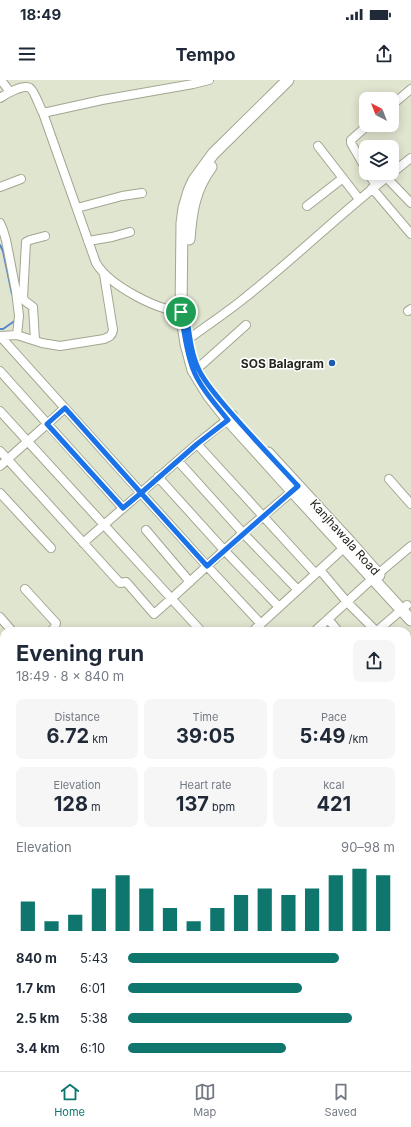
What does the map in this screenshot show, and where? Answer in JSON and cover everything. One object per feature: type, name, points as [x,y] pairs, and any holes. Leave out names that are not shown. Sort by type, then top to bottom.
[{"type":"main road","points":[[297,80],[285,85],[258,114],[206,164],[194,180],[189,191],[184,208],[182,223],[184,312],[188,339],[195,369],[209,396],[406,608],[411,620]]},
{"type":"street","points":[[1,80],[10,92]]},
{"type":"street","points":[[43,113],[180,83],[208,80]]},
{"type":"street","points":[[0,98],[10,92],[31,84],[32,90],[43,113],[96,264],[104,274],[130,294],[163,308],[184,312]]},
{"type":"street","points":[[399,99],[411,90]]},
{"type":"street","points":[[359,156],[351,140],[360,132]]},
{"type":"street","points":[[318,146],[359,199]]},
{"type":"street","points":[[399,167],[411,158]]},
{"type":"street","points":[[307,206],[343,178]]},
{"type":"street","points":[[0,187],[21,179]]},
{"type":"street","points":[[371,180],[374,187],[411,234]]},
{"type":"street","points":[[188,339],[247,296],[383,180]]},
{"type":"street","points":[[394,180],[411,203]]},
{"type":"street","points":[[77,208],[122,196],[142,193]]},
{"type":"street","points":[[0,223],[16,291],[19,316],[16,335]]},
{"type":"street","points":[[88,241],[130,232]]},
{"type":"street","points":[[35,340],[34,307],[23,298],[26,242],[28,240],[45,236]]},
{"type":"street","points":[[0,336],[16,335],[42,343],[60,346],[110,337],[113,330],[104,274]]},
{"type":"street","points":[[195,369],[246,325]]},
{"type":"street","points":[[0,336],[261,624]]},
{"type":"street","points":[[0,371],[123,508]]},
{"type":"street","points":[[0,466],[65,408]]},
{"type":"street","points":[[0,411],[197,627]]},
{"type":"street","points":[[84,543],[158,477],[230,417]]},
{"type":"street","points":[[197,444],[263,516],[373,627]]},
{"type":"street","points":[[0,451],[119,582],[126,582],[154,614],[243,533],[295,489]]},
{"type":"street","points":[[178,461],[243,533],[298,590]]},
{"type":"street","points":[[158,477],[224,550],[279,607]]},
{"type":"street","points":[[390,479],[411,504]]},
{"type":"street","points":[[0,493],[52,548]]},
{"type":"street","points":[[146,530],[190,582]]},
{"type":"street","points":[[258,627],[347,544]]},
{"type":"street","points":[[319,627],[375,576],[411,546]]},
{"type":"street","points":[[25,589],[56,623],[55,627]]},
{"type":"street","points":[[382,627],[406,608]]},
{"type":"street","points":[[0,617],[9,627]]},
{"type":"street","points":[[328,619],[335,627]]},
{"type":"waterway","points":[[0,245],[3,251],[12,294]]},
{"type":"waterway","points":[[0,329],[3,329],[16,320]]},
{"type":"place","name":"SOS Balagram","points":[[332,363]]},
{"type":"route","points":[[181,312],[186,311],[194,356],[204,379],[233,415],[298,486],[207,566],[141,493],[123,508],[47,424],[65,408],[141,493],[197,444],[228,420],[209,396],[193,370],[186,344],[181,312]]}]
